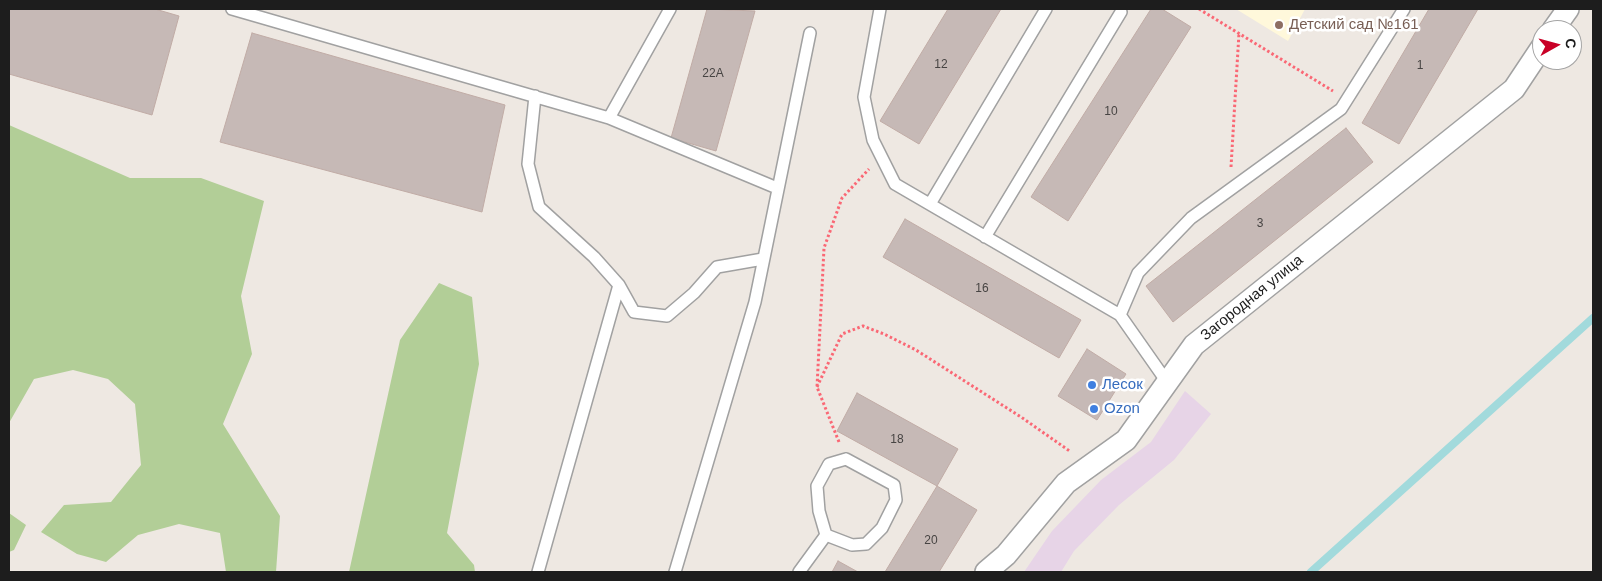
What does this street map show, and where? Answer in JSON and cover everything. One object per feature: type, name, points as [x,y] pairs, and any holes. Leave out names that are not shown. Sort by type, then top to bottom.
[{"type":"street","points":[[1561,20],[1568,9]]},
{"type":"street","name":"Загородная улица","points":[[986,572],[1006,555],[1066,483],[1126,440],[1194,345],[1514,89],[1532,62]]},
{"type":"lane","points":[[232,9],[609,118],[777,188]]},
{"type":"lane","points":[[609,118],[670,9]]},
{"type":"lane","points":[[880,9],[864,97],[873,140],[895,184],[1120,315],[1167,382]]},
{"type":"lane","points":[[930,204],[1046,9]]},
{"type":"lane","points":[[1120,315],[1138,272],[1191,218],[1340,109],[1404,9]]},
{"type":"lane","points":[[985,237],[1121,12]]},
{"type":"lane","points":[[675,572],[755,302],[810,34]]},
{"type":"lane","points":[[535,96],[528,164],[538,207],[594,257],[619,285],[634,312],[667,316],[694,293],[716,267],[763,259]]},
{"type":"lane","points":[[538,572],[619,285]]},
{"type":"lane","points":[[846,459],[894,485],[896,500],[882,528],[866,544],[852,545],[826,535],[819,511],[818,486],[828,464],[846,459]]},
{"type":"lane","points":[[799,572],[826,535]]},
{"type":"path","points":[[1199,9],[1347,100]]},
{"type":"path","points":[[1230,190],[1239,33]]},
{"type":"path","points":[[846,459],[818,387],[824,248],[842,198],[881,156]]},
{"type":"path","points":[[818,387],[842,334],[863,326],[916,350],[1021,416],[1091,466]]},
{"type":"shaded area","name":"Детский сад №161","points":[[1236,9],[1305,9],[1288,41]]},
{"type":"shaded area","points":[[1185,391],[1211,414],[1174,460],[1119,505],[1074,551],[1061,572],[1024,572],[1052,531],[1101,480],[1151,442]]},
{"type":"green space","points":[[9,125],[130,178],[201,178],[264,201],[241,296],[252,354],[223,424],[280,516],[276,572],[226,572],[220,533],[179,524],[138,535],[106,562],[77,554],[41,532],[64,505],[111,502],[141,465],[135,404],[108,379],[73,370],[34,379],[9,423]]},
{"type":"green space","points":[[439,283],[472,297],[479,364],[447,533],[474,565],[475,572],[349,572],[400,340]]},
{"type":"green space","points":[[9,513],[26,525],[14,550],[9,552]]},
{"type":"building","points":[[9,9],[155,9],[179,16],[152,115],[9,74]]},
{"type":"building","points":[[707,9],[755,11],[716,151],[671,138]]},
{"type":"building","points":[[948,9],[1001,9],[919,144],[880,121]]},
{"type":"building","points":[[1151,9],[1162,9],[1191,27],[1068,221],[1031,197]]},
{"type":"building","points":[[1429,9],[1478,9],[1399,144],[1362,123]]},
{"type":"building","points":[[252,33],[505,105],[482,212],[220,142]]},
{"type":"building","points":[[1346,128],[1373,162],[1173,322],[1146,286]]},
{"type":"building","points":[[905,219],[1081,320],[1059,358],[883,257]]},
{"type":"building","name":"Лесок","points":[[1087,349],[1126,374],[1097,420],[1058,396]]},
{"type":"building","points":[[857,393],[958,449],[937,486],[837,431]]},
{"type":"building","points":[[937,486],[977,510],[939,572],[885,572]]},
{"type":"building","points":[[838,561],[858,572],[832,572]]},
{"type":"waterway","points":[[1311,572],[1593,318]]},
{"type":"place","name":"Детский сад №161","points":[[1279,25]]},
{"type":"place","name":"Лесок","points":[[1092,385]]},
{"type":"place","name":"Ozon","points":[[1094,409]]}]
